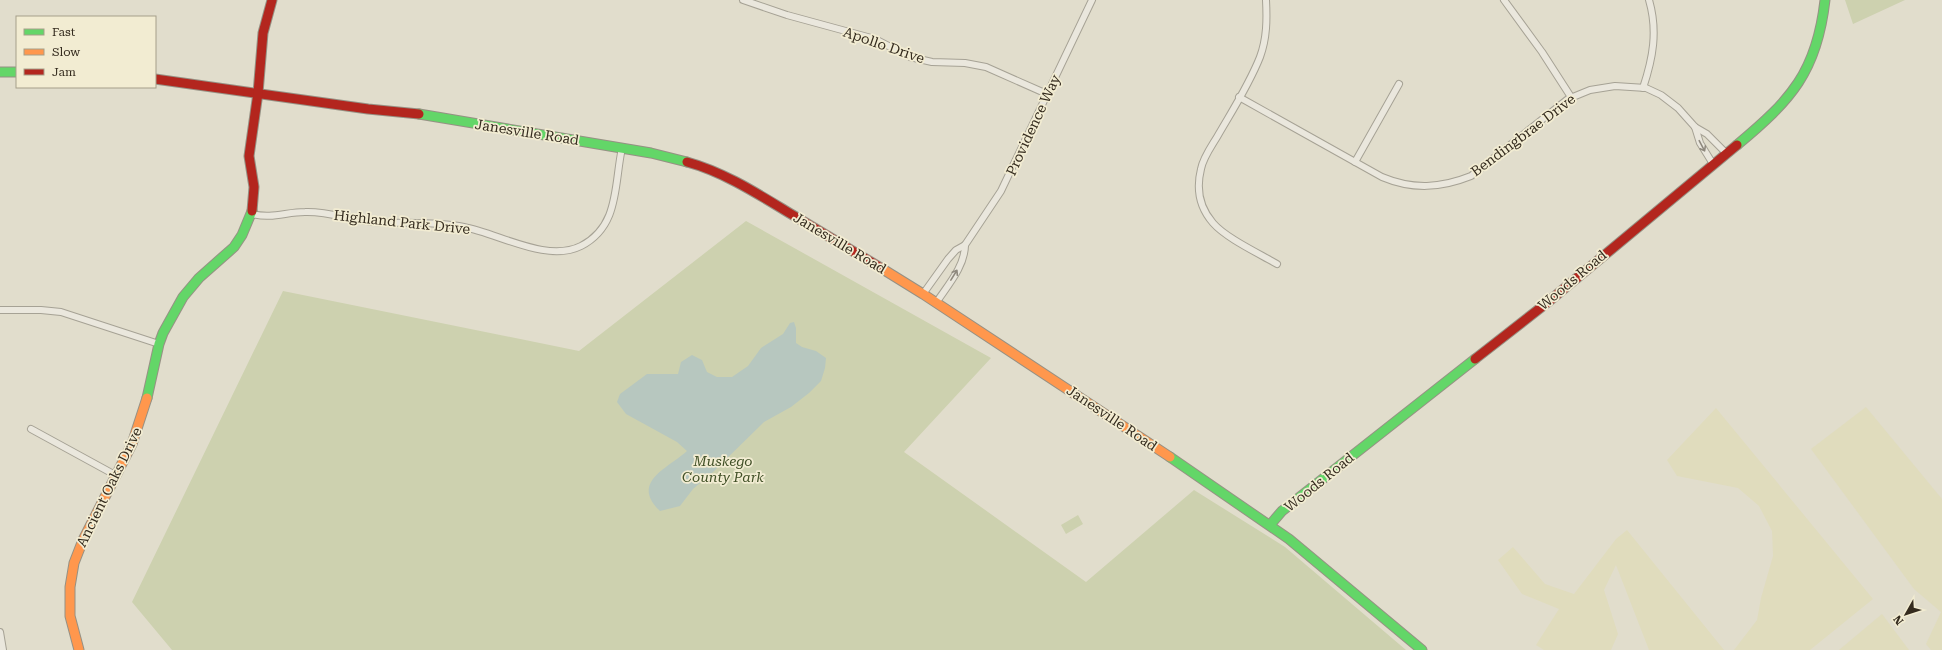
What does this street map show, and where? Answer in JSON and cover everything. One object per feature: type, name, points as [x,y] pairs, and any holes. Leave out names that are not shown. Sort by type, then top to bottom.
[{"type":"street","name":"Ancient Oaks Drive","points":[[79,650],[70,616],[70,587],[74,563],[83,540],[132,444],[145,407],[163,332],[183,297],[199,278],[234,247],[242,235],[252,214],[254,187],[249,156],[258,93],[263,33],[272,0]]},
{"type":"street","name":"Apollo Drive","points":[[743,0],[787,15],[875,39],[910,57],[932,62],[965,63],[986,67],[1047,94]]},
{"type":"street","name":"Providence Way","points":[[936,303],[961,263],[965,254],[966,245],[1000,191],[1092,0]]},
{"type":"street","points":[[1266,0],[1266,30],[1262,49],[1255,69],[1201,168],[1198,183],[1201,201],[1207,216],[1222,231],[1277,264]]},
{"type":"street","points":[[1504,0],[1542,52],[1571,97]]},
{"type":"street","points":[[1642,88],[1649,69],[1654,46],[1653,20],[1649,0]]},
{"type":"street","name":"Woods Road","points":[[1270,525],[1282,512],[1342,463],[1548,302],[1769,118],[1798,86],[1812,60],[1821,33],[1825,0]]},
{"type":"street","points":[[0,72],[16,72]]},
{"type":"street","name":"Janesville Road","points":[[156,79],[368,109],[411,113],[622,148],[672,158],[700,166],[733,180],[923,294],[1270,525],[1311,556],[1422,650]]},
{"type":"street","points":[[1355,162],[1399,84]]},
{"type":"street","name":"Bendingbrae Drive","points":[[1239,97],[1382,177],[1403,184],[1426,187],[1456,182],[1478,171],[1571,97],[1601,88],[1626,85],[1642,88],[1661,95],[1674,105],[1695,127],[1707,134],[1726,153]]},
{"type":"street","name":"Bendingbrae Drive","points":[[1695,127],[1700,144],[1713,164]]},
{"type":"street","name":"Highland Park Drive","points":[[252,214],[265,217],[306,212],[374,222],[450,225],[491,234],[544,250],[557,252],[581,246],[602,230],[608,220],[613,206],[622,148]]},
{"type":"street","name":"Providence Way","points":[[923,294],[948,259],[956,250],[966,245]]},
{"type":"street","points":[[0,310],[33,309],[61,312],[159,344]]},
{"type":"street","points":[[31,429],[117,476]]},
{"type":"street","points":[[0,632],[3,650]]},
{"type":"shaded area","points":[[794,322],[796,328],[796,343],[802,347],[816,351],[826,358],[821,381],[809,393],[791,407],[764,422],[713,472],[693,489],[680,506],[660,511],[652,501],[649,492],[650,484],[662,470],[687,451],[677,442],[626,414],[617,402],[620,394],[647,374],[678,374],[681,362],[692,355],[702,360],[707,372],[717,377],[732,377],[748,366],[761,348],[783,334],[790,323]]},
{"type":"shaded area","points":[[1866,407],[1942,499],[1942,650],[1931,650],[1926,644],[1941,612],[1914,589],[1811,449]]},
{"type":"shaded area","points":[[1716,408],[1873,599],[1810,650],[1734,650],[1757,620],[1761,598],[1773,556],[1772,531],[1759,506],[1738,488],[1677,476],[1667,460]]},
{"type":"shaded area","points":[[1627,530],[1724,650],[1649,650],[1616,565],[1604,590],[1618,634],[1611,650],[1544,650],[1536,645],[1559,609],[1522,594],[1498,560],[1513,547],[1545,584],[1574,594],[1616,539]]},
{"type":"shaded area","points":[[1882,614],[1909,650],[1839,650]]},
{"type":"green space","points":[[1845,0],[1905,0],[1853,24]]},
{"type":"green space","name":"Muskego County Park","points":[[746,221],[991,358],[904,452],[1086,582],[1194,490],[1285,547],[1406,650],[172,650],[132,602],[283,291],[579,351]]},
{"type":"green space","points":[[1078,515],[1083,524],[1066,534],[1061,525]]},
{"type":"traffic: fast","points":[[1737,145],[1772,113],[1798,83],[1808,66],[1815,47],[1821,25],[1825,0]]},
{"type":"traffic: fast","points":[[0,72],[16,72]]},
{"type":"traffic: fast","points":[[419,114],[651,153],[687,162]]},
{"type":"traffic: fast","points":[[147,398],[159,344],[163,333],[183,297],[199,278],[234,247],[242,235],[252,211]]},
{"type":"traffic: fast","points":[[1270,525],[1282,511],[1475,359]]},
{"type":"traffic: fast","points":[[1170,457],[1289,539],[1422,650]]},
{"type":"traffic: slow","points":[[881,268],[923,294],[1170,457]]},
{"type":"traffic: slow","points":[[79,650],[70,616],[70,587],[74,563],[83,540],[132,444],[147,398]]},
{"type":"traffic: jam","points":[[252,211],[254,187],[249,156],[258,93],[263,33],[272,0]]},
{"type":"traffic: jam","points":[[156,79],[368,109],[419,114]]},
{"type":"traffic: jam","points":[[1475,359],[1548,302],[1737,145]]},
{"type":"traffic: jam","points":[[687,162],[701,166],[740,184],[881,268]]}]
